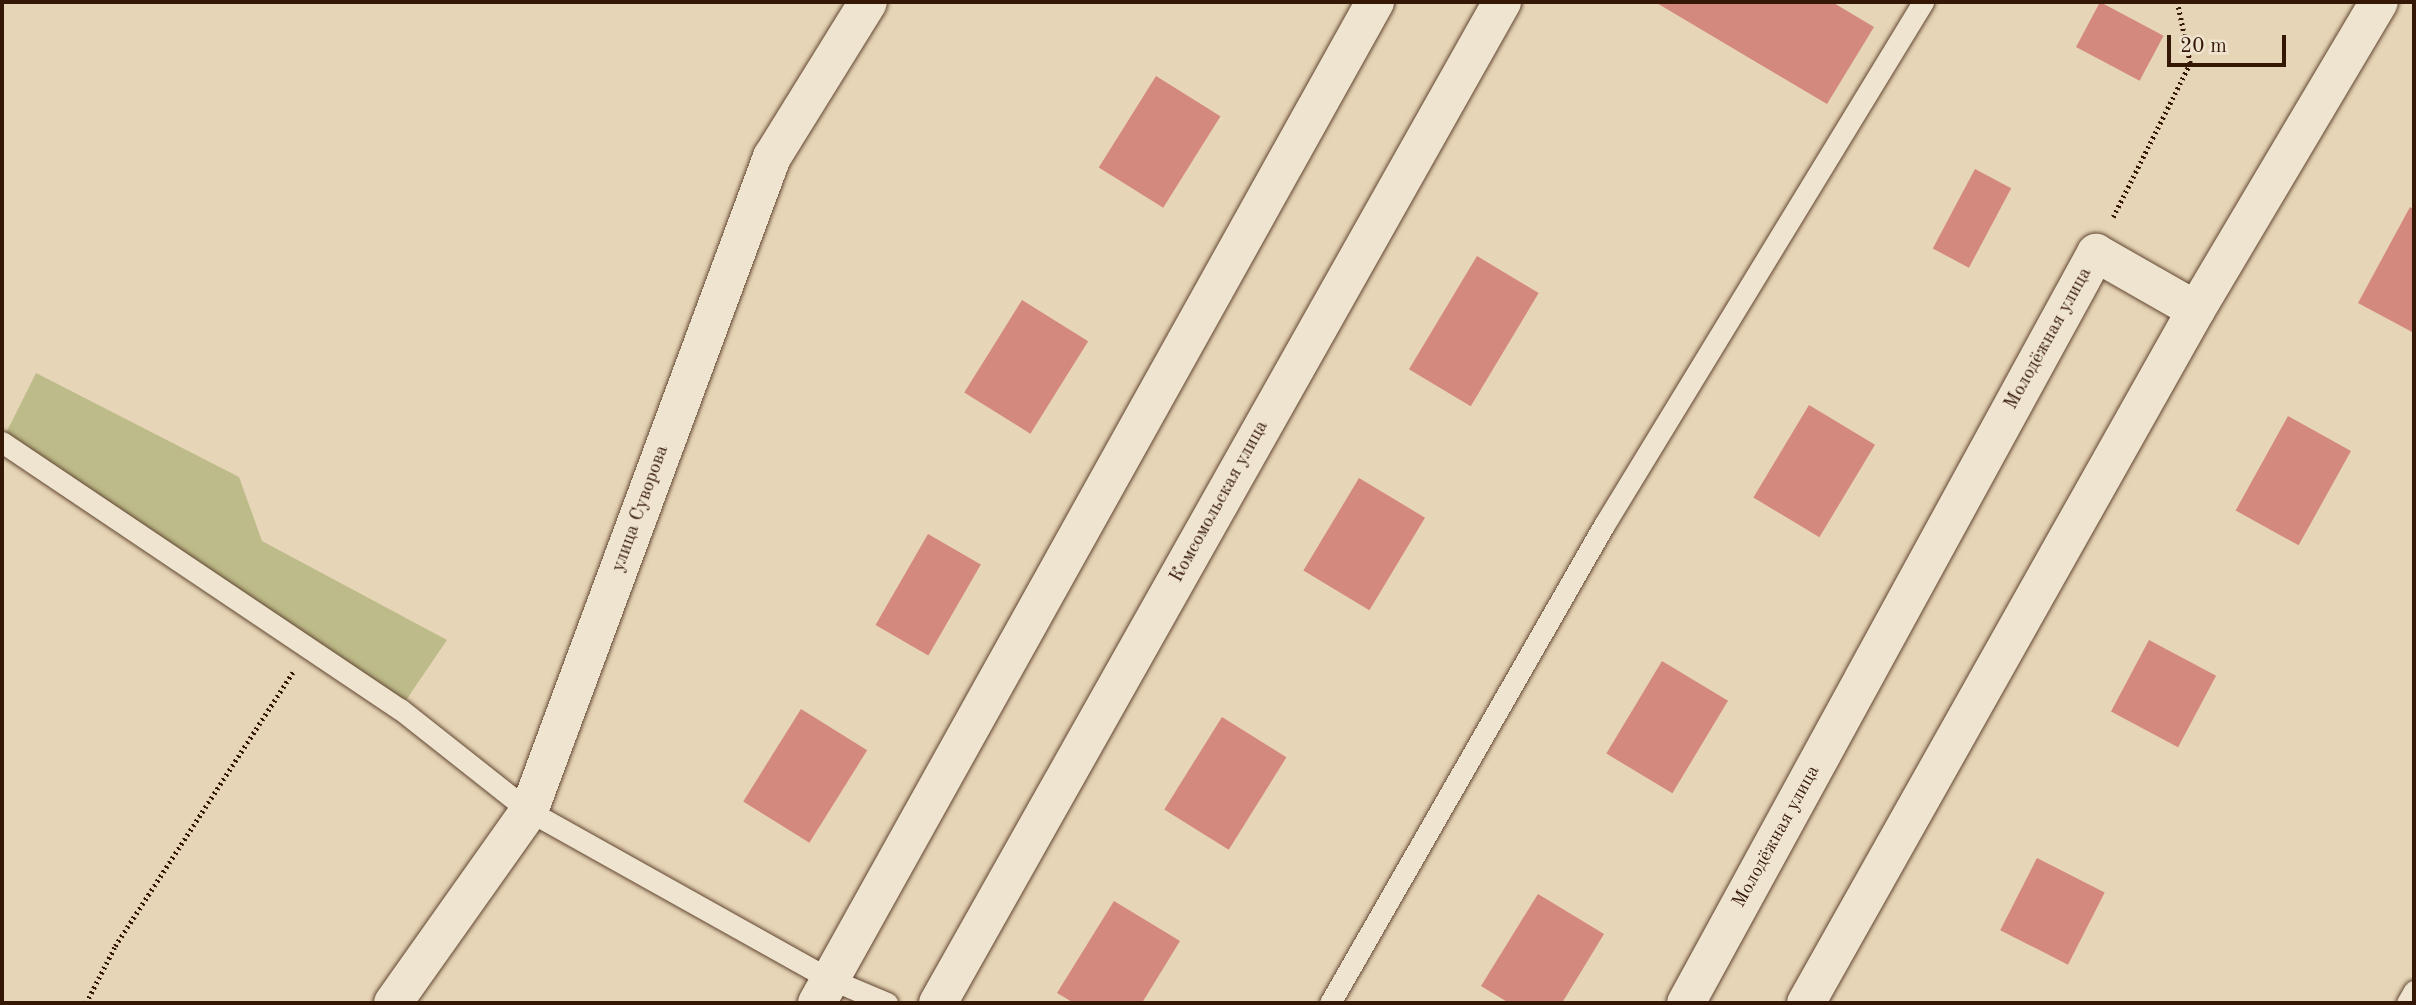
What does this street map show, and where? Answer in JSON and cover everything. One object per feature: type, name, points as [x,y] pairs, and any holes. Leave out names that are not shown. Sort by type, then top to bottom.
[{"type":"street","name":"улица Суворова","points":[[393,1003],[529,811],[772,157],[868,2]]},
{"type":"street","points":[[824,991],[1375,2]]},
{"type":"street","name":"Комсомольская улица","points":[[939,1003],[1502,2]]},
{"type":"street","points":[[1806,1003],[2196,310],[2379,2]]},
{"type":"street","name":"Молодёжная улица","points":[[1686,1003],[2096,253],[2196,310]]},
{"type":"lane","points":[[1330,1003],[1604,526],[1923,2]]},
{"type":"lane","points":[[2,442],[400,709],[529,811],[824,991],[887,1003]]},
{"type":"lane","points":[[2407,1003],[2414,991]]},
{"type":"path","points":[[2096,253],[2190,63],[2177,2]]},
{"type":"path","points":[[86,1003],[115,946],[309,648]]},
{"type":"shaded area","points":[[36,373],[239,477],[262,541],[447,640],[400,709],[2,441]]},
{"type":"building","points":[[1655,2],[1832,2],[1874,27],[1827,104]]},
{"type":"building","points":[[2100,2],[2164,36],[2140,81],[2076,47]]},
{"type":"building","points":[[1156,76],[1220,116],[1163,208],[1099,168]]},
{"type":"building","points":[[1975,169],[2011,188],[1969,268],[1933,248]]},
{"type":"building","points":[[2410,207],[2414,210],[2414,333],[2358,303]]},
{"type":"building","points":[[1477,256],[1539,293],[1471,406],[1409,369]]},
{"type":"building","points":[[1022,300],[1088,341],[1030,434],[964,392]]},
{"type":"building","points":[[1809,405],[1875,445],[1819,537],[1753,498]]},
{"type":"building","points":[[2288,416],[2351,451],[2299,545],[2236,510]]},
{"type":"building","points":[[1359,478],[1425,518],[1369,610],[1303,571]]},
{"type":"building","points":[[928,534],[981,564],[928,655],[876,625]]},
{"type":"building","points":[[2149,640],[2216,676],[2178,747],[2111,712]]},
{"type":"building","points":[[1662,661],[1728,701],[1672,793],[1606,754]]},
{"type":"building","points":[[801,709],[867,750],[809,843],[743,801]]},
{"type":"building","points":[[1222,717],[1286,757],[1229,850],[1164,809]]},
{"type":"building","points":[[2037,858],[2105,893],[2068,965],[2000,930]]},
{"type":"building","points":[[1538,894],[1604,934],[1562,1003],[1509,1003],[1481,986]]},
{"type":"building","points":[[1114,901],[1180,941],[1142,1003],[1074,1003],[1057,993]]}]
